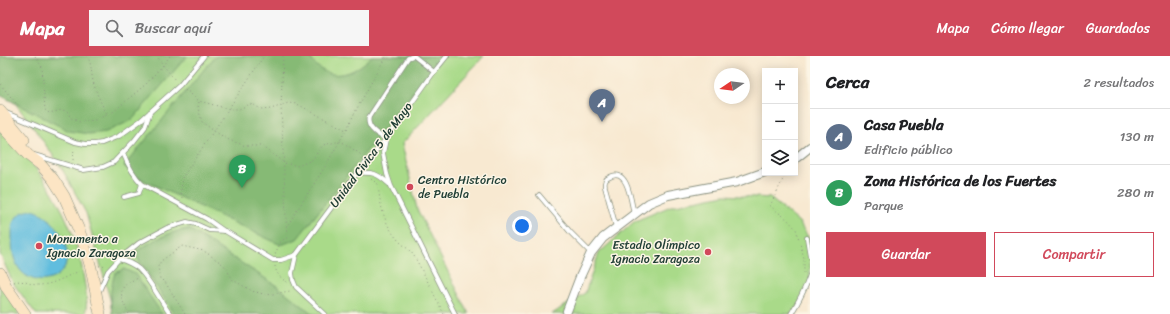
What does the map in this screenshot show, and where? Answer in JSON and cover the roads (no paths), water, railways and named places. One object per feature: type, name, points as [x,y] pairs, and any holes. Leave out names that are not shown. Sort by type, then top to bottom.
[{"type":"main road","points":[[0,110],[34,158]]},
{"type":"main road","points":[[0,124],[34,158],[53,180],[64,196],[78,228],[91,268],[100,314]]},
{"type":"main road","points":[[0,273],[7,288],[25,314]]},
{"type":"main road","points":[[92,314],[97,295]]},
{"type":"street","points":[[798,156],[810,146]]},
{"type":"street","points":[[566,313],[591,253],[603,238],[649,203],[668,196],[736,182],[762,173]]},
{"type":"lane","points":[[0,110],[75,142],[95,144],[111,140],[126,131],[150,112],[180,85],[204,56]]},
{"type":"lane","points":[[434,72],[413,56],[408,58],[369,117],[368,123],[376,134],[386,139],[383,153],[386,174],[455,314]]},
{"type":"lane","name":"Unidad Civica 5 de Mayo","points":[[325,314],[296,287],[292,273],[296,255],[357,173],[386,139],[447,56]]},
{"type":"lane","points":[[34,158],[84,170],[102,167],[114,162],[123,153],[145,127],[150,112]]},
{"type":"lane","points":[[123,153],[130,170],[142,184],[208,219],[224,231],[273,260],[281,260],[296,255]]},
{"type":"lane","points":[[357,173],[375,174],[391,186]]},
{"type":"lane","points":[[616,227],[605,187],[604,181],[606,178],[618,174],[623,177],[627,184],[634,214]]},
{"type":"lane","points":[[124,198],[140,193],[142,184]]},
{"type":"lane","points":[[540,195],[571,233],[591,253]]},
{"type":"lane","points":[[97,295],[108,271],[119,259],[139,243],[167,228],[178,224],[191,222],[209,230],[224,231]]},
{"type":"lane","points":[[807,238],[810,256]]},
{"type":"lane","points":[[119,259],[138,268],[170,314]]},
{"type":"lane","points":[[791,314],[806,288],[810,275]]},
{"type":"water","name":"Monumento a Ignacio Zaragoza","points":[[32,210],[41,213],[58,229],[64,240],[67,251],[67,261],[62,271],[48,280],[38,280],[28,277],[20,270],[15,262],[13,254],[12,226],[21,213]]},
{"type":"place","name":"Casa Puebla","points":[[602,122]]},
{"type":"place","name":"Centro Histórico de Puebla","points":[[410,187]]},
{"type":"place","name":"Zona Histórica de los Fuertes","points":[[242,188]]},
{"type":"place","name":"Monumento a Ignacio Zaragoza","points":[[39,246]]},
{"type":"place","name":"Estadio Olímpico Ignacio Zaragoza","points":[[708,252]]}]
